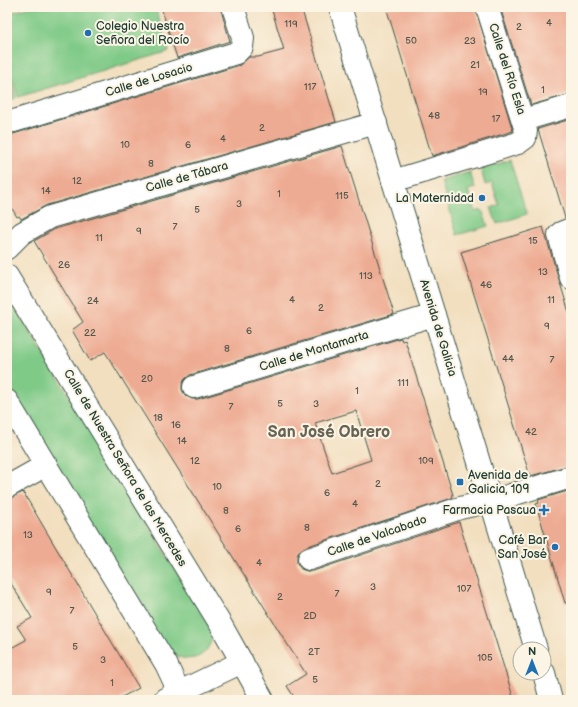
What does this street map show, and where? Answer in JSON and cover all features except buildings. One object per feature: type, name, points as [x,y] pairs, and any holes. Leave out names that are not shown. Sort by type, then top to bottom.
[{"type":"main road","name":"Calle de Losacio","points":[[14,121],[236,53],[242,47],[243,41],[233,7]]},
{"type":"main road","name":"Avenida de Galicia","points":[[340,7],[534,641]]},
{"type":"main road","name":"Calle del Río Esla","points":[[490,8],[525,125]]},
{"type":"main road","points":[[393,181],[518,142],[524,138],[525,125],[571,106]]},
{"type":"main road","name":"Calle de Tábara","points":[[7,248],[26,231],[50,217],[376,123]]},
{"type":"main road","points":[[565,231],[559,237],[571,278]]},
{"type":"main road","name":"Calle de Nuestra Señora de las Mercedes","points":[[7,276],[242,662],[263,700]]},
{"type":"main road","name":"Calle de Montamarta","points":[[194,387],[434,315]]},
{"type":"main road","points":[[7,401],[166,664],[173,698],[242,662]]},
{"type":"main road","points":[[7,487],[46,465]]},
{"type":"main road","name":"Calle de Valcabado","points":[[309,559],[460,508],[491,501],[571,477]]},
{"type":"main road","points":[[546,681],[552,700]]},
{"type":"green space","name":"Colegio Nuestra Señora del Rocío","points":[[30,7],[155,7],[169,51],[18,97],[7,61],[7,14]]},
{"type":"green space","points":[[7,67],[16,98],[7,101]]},
{"type":"green space","points":[[510,160],[527,214],[497,224],[491,208],[499,205],[492,183],[485,185],[481,169]]},
{"type":"green space","points":[[470,172],[475,188],[468,190],[475,212],[482,210],[488,226],[457,235],[441,181]]},
{"type":"green space","points":[[7,294],[213,632],[211,642],[202,655],[188,659],[181,658],[165,649],[7,388]]},
{"type":"place","name":"Colegio Nuestra Señora del Rocío","points":[[88,33]]},
{"type":"place","name":"La Maternidad","points":[[482,198]]},
{"type":"place","name":"Avenida de Galicia, 109","points":[[460,482]]},
{"type":"place","name":"Farmacia Pascua","points":[[544,510]]},
{"type":"place","name":"Café Bar San José","points":[[555,547]]},
{"type":"district","name":"San José Obrero","points":[[329,432]]}]
